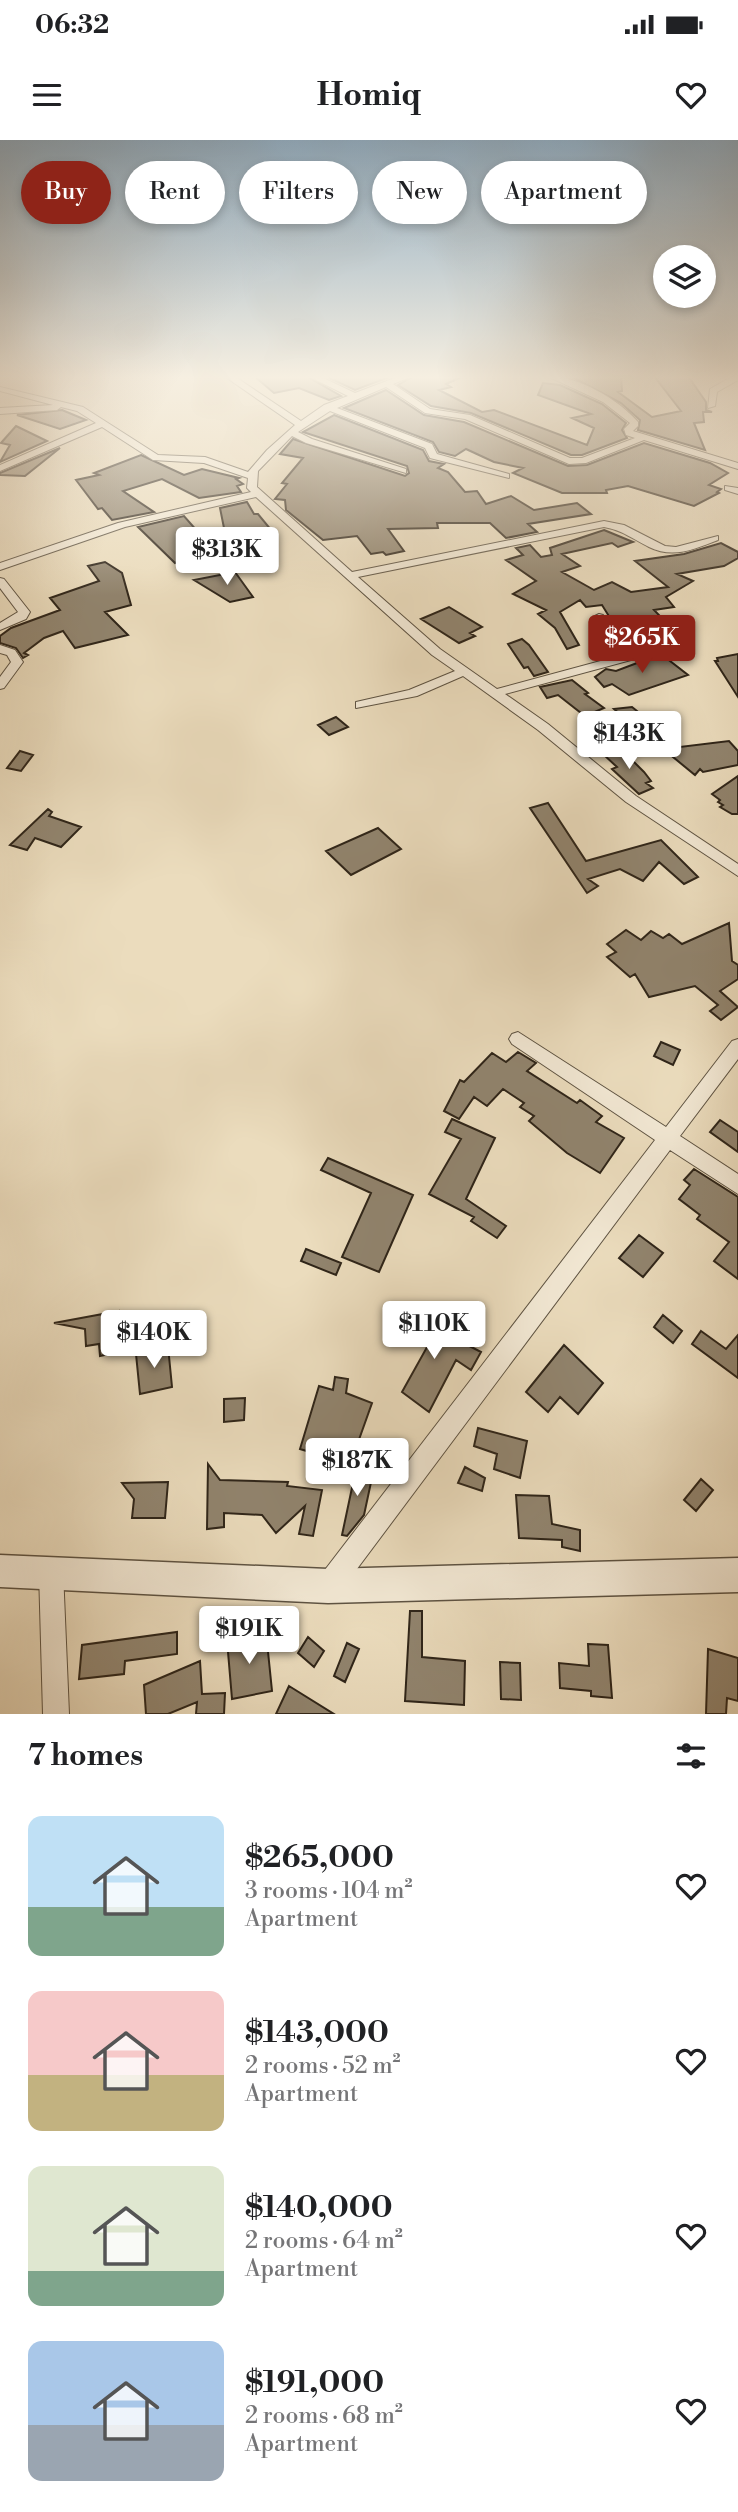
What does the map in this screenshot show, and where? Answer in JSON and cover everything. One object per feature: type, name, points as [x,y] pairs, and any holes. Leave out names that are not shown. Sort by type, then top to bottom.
[{"type":"street","points":[[0,468],[43,449]]},
{"type":"street","points":[[143,449],[156,458],[210,461],[251,475]]},
{"type":"street","points":[[274,449],[251,475],[251,485],[256,494],[351,575],[413,633],[462,672],[543,727],[631,799],[738,871]]},
{"type":"street","points":[[335,449],[402,471]]},
{"type":"street","points":[[430,449],[433,456],[506,476]]},
{"type":"street","points":[[542,449],[569,461],[583,461],[613,449]]},
{"type":"street","points":[[681,449],[738,466]]},
{"type":"street","points":[[0,567],[97,532],[256,494]]},
{"type":"street","points":[[351,575],[604,524],[625,530],[664,550],[692,547],[714,538]]},
{"type":"street","points":[[0,581],[24,612],[22,617],[0,627]]},
{"type":"street","points":[[599,617],[625,657]]},
{"type":"street","points":[[496,693],[671,646],[686,650]]},
{"type":"street","points":[[0,649],[11,653],[17,662],[0,685]]},
{"type":"street","points":[[360,705],[413,693],[462,672]]},
{"type":"street","points":[[518,1039],[738,1185]]},
{"type":"street","points":[[328,1586],[738,1046]]},
{"type":"street","points":[[0,1571],[51,1571],[328,1586],[738,1575]]},
{"type":"street","points":[[51,1571],[56,1714]]},
{"type":"building","points":[[7,449],[28,449],[0,462]]},
{"type":"building","points":[[57,449],[58,449],[25,476],[0,473]]},
{"type":"building","points":[[284,449],[325,449],[405,476],[409,473],[407,466],[356,449],[423,450],[429,461],[444,464],[438,468],[448,472],[465,492],[477,491],[486,504],[511,496],[534,510],[577,503],[591,514],[528,524],[537,532],[506,538],[490,523],[437,523],[438,528],[388,529],[404,551],[386,555],[383,552],[371,554],[357,536],[323,540],[286,510],[285,500],[275,499],[287,484],[282,483],[303,458],[280,454]]},
{"type":"building","points":[[437,449],[465,449],[455,456]]},
{"type":"building","points":[[467,449],[529,449],[568,466],[587,465],[627,449],[665,449],[710,463],[728,473],[709,485],[721,489],[717,492],[719,493],[694,506],[628,486],[606,490],[607,493],[562,493],[513,473],[523,468],[494,462]]},
{"type":"building","points":[[558,449],[597,449],[582,455],[571,455]]},
{"type":"building","points":[[141,455],[184,475],[202,469],[239,478],[236,479],[243,484],[237,486],[241,492],[199,498],[162,479],[123,491],[154,512],[112,520],[102,508],[98,509],[76,480],[99,475],[94,473]]},
{"type":"building","points":[[247,502],[254,514],[258,514],[272,531],[234,538],[239,545],[202,553],[175,563],[138,527],[184,516],[198,532],[199,538],[225,533],[220,508]]},
{"type":"building","points":[[604,530],[633,542],[618,547],[612,543],[562,554],[580,566],[562,572],[594,590],[612,582],[631,592],[668,587],[635,561],[684,554],[721,543],[738,552],[738,558],[724,566],[677,574],[693,581],[666,597],[674,607],[654,610],[682,639],[630,650],[602,605],[586,607],[580,600],[560,612],[579,645],[567,649],[555,628],[538,614],[546,610],[513,594],[536,581],[506,560],[523,555],[516,548],[530,545],[541,557],[552,555],[550,548]]},
{"type":"building","points":[[105,562],[122,573],[131,605],[105,612],[128,635],[75,648],[63,631],[44,638],[24,653],[28,655],[23,658],[16,648],[0,643],[0,636],[11,628],[60,610],[50,598],[99,581],[88,566]]},
{"type":"building","points":[[235,572],[253,597],[230,602],[194,580]]},
{"type":"building","points":[[449,607],[482,627],[470,633],[475,636],[459,643],[421,619]]},
{"type":"building","points":[[522,639],[548,672],[534,676],[528,667],[524,668],[508,644]]},
{"type":"building","points":[[661,654],[688,675],[629,695],[612,684],[604,687],[595,677],[606,669],[616,671]]},
{"type":"building","points":[[738,654],[738,697],[715,661],[718,661],[717,658]]},
{"type":"building","points":[[572,680],[604,708],[590,714],[581,713],[558,695],[547,698],[540,687]]},
{"type":"building","points":[[632,707],[663,732],[667,731],[680,747],[729,741],[738,751],[738,765],[703,772],[700,769],[695,775],[657,744],[636,754],[623,744],[644,734],[614,709]]},
{"type":"building","points":[[336,717],[348,727],[329,735],[318,725]]},
{"type":"building","points":[[621,749],[644,772],[651,781],[646,783],[653,788],[639,794],[612,769],[617,767],[604,755]]},
{"type":"building","points":[[20,751],[33,755],[21,771],[7,768]]},
{"type":"building","points":[[738,776],[738,814],[732,814],[720,807],[723,805],[718,802],[720,800],[712,794]]},
{"type":"building","points":[[548,803],[586,861],[661,840],[698,877],[684,884],[659,862],[643,881],[620,869],[588,879],[598,886],[587,893],[530,808]]},
{"type":"building","points":[[48,809],[52,812],[49,816],[81,827],[61,847],[35,838],[27,850],[10,845]]},
{"type":"building","points":[[378,828],[401,849],[351,875],[326,851]]},
{"type":"building","points":[[729,923],[732,961],[738,965],[738,979],[720,991],[738,1007],[721,1020],[710,1011],[718,1005],[695,986],[649,997],[635,974],[630,977],[607,957],[616,952],[607,944],[626,930],[641,940],[651,931],[663,938],[669,934],[682,944]]},
{"type":"building","points":[[661,1042],[680,1050],[673,1065],[654,1056]]},
{"type":"building","points":[[518,1052],[536,1063],[527,1071],[577,1103],[580,1100],[602,1116],[596,1122],[624,1138],[600,1173],[567,1153],[529,1121],[534,1116],[520,1107],[524,1103],[503,1089],[487,1106],[474,1097],[459,1119],[444,1111],[460,1080],[464,1082],[492,1053],[506,1062]]},
{"type":"building","points":[[452,1119],[495,1138],[466,1199],[506,1226],[497,1238],[471,1221],[474,1217],[429,1194],[461,1139],[445,1132]]},
{"type":"building","points":[[720,1120],[738,1132],[738,1152],[710,1132]]},
{"type":"building","points":[[328,1158],[413,1195],[379,1272],[342,1257],[371,1193],[321,1170]]},
{"type":"building","points":[[694,1169],[738,1197],[738,1279],[714,1261],[729,1242],[697,1219],[700,1215],[679,1199],[690,1185],[684,1180]]},
{"type":"building","points":[[639,1235],[663,1253],[643,1277],[619,1258]]},
{"type":"building","points":[[306,1249],[341,1263],[336,1275],[301,1261]]},
{"type":"building","points":[[398,1309],[481,1352],[471,1370],[456,1360],[429,1412],[402,1392],[431,1340],[392,1319]]},
{"type":"building","points":[[119,1311],[119,1337],[126,1336],[128,1350],[100,1356],[99,1344],[86,1346],[85,1329],[54,1323]]},
{"type":"building","points":[[663,1315],[682,1331],[673,1343],[654,1327]]},
{"type":"building","points":[[701,1331],[726,1349],[738,1335],[738,1378],[692,1344]]},
{"type":"building","points":[[564,1345],[603,1383],[578,1414],[560,1397],[548,1412],[526,1392]]},
{"type":"building","points":[[168,1346],[172,1387],[140,1394],[136,1354]]},
{"type":"building","points":[[335,1377],[348,1379],[346,1393],[372,1403],[351,1462],[331,1454],[330,1458],[300,1449],[319,1386],[333,1390]]},
{"type":"building","points":[[245,1398],[244,1420],[224,1422],[224,1399]]},
{"type":"building","points":[[478,1428],[527,1441],[520,1478],[494,1469],[497,1454],[474,1446]]},
{"type":"building","points":[[208,1464],[220,1480],[288,1482],[287,1486],[322,1490],[313,1536],[299,1534],[305,1506],[276,1533],[262,1515],[224,1513],[224,1527],[207,1529]]},
{"type":"building","points":[[354,1466],[373,1473],[364,1515],[347,1536],[342,1535],[353,1483],[349,1481]]},
{"type":"building","points":[[465,1467],[485,1478],[482,1491],[458,1483]]},
{"type":"building","points":[[701,1479],[713,1490],[696,1511],[684,1500]]},
{"type":"building","points":[[168,1482],[165,1518],[132,1518],[134,1499],[122,1483]]},
{"type":"building","points":[[516,1495],[549,1496],[552,1524],[580,1530],[580,1551],[562,1547],[562,1540],[519,1538]]},
{"type":"building","points":[[410,1611],[422,1611],[422,1657],[465,1661],[464,1705],[405,1701]]},
{"type":"building","points":[[177,1632],[177,1654],[125,1661],[124,1674],[79,1679],[82,1645]]},
{"type":"building","points":[[266,1632],[272,1691],[232,1699],[227,1640]]},
{"type":"building","points":[[308,1637],[324,1651],[314,1667],[298,1653]]},
{"type":"building","points":[[347,1643],[359,1649],[345,1682],[334,1676]]},
{"type":"building","points":[[588,1644],[608,1645],[612,1698],[591,1696],[591,1691],[560,1688],[559,1663],[589,1666]]},
{"type":"building","points":[[708,1649],[738,1658],[738,1701],[727,1698],[726,1714],[706,1714]]},
{"type":"building","points":[[200,1661],[202,1694],[225,1693],[224,1714],[196,1714],[197,1702],[168,1714],[146,1714],[144,1685]]},
{"type":"building","points":[[500,1662],[520,1663],[521,1700],[501,1699]]},
{"type":"building","points":[[289,1686],[334,1714],[276,1714]]}]
